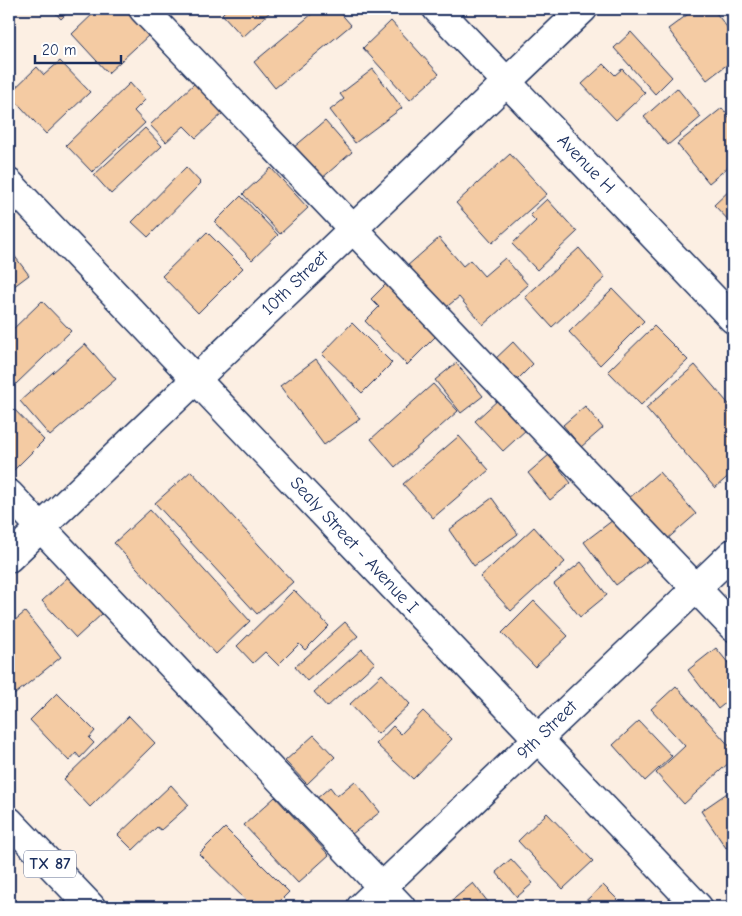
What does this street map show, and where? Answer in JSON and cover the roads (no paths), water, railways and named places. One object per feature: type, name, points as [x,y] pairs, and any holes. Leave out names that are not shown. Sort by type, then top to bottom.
[{"type":"street","points":[[143,9],[733,628]]},
{"type":"street","name":"Avenue H","points":[[438,9],[733,319]]},
{"type":"street","name":"10th Street","points":[[9,558],[583,9]]},
{"type":"street","name":"Sealy Street - Avenue I","points":[[9,183],[698,907]]},
{"type":"street","points":[[9,494],[401,907]]},
{"type":"street","name":"9th Street","points":[[361,907],[733,552]]},
{"type":"street","name":"TX 87","points":[[9,821],[91,907]]}]
